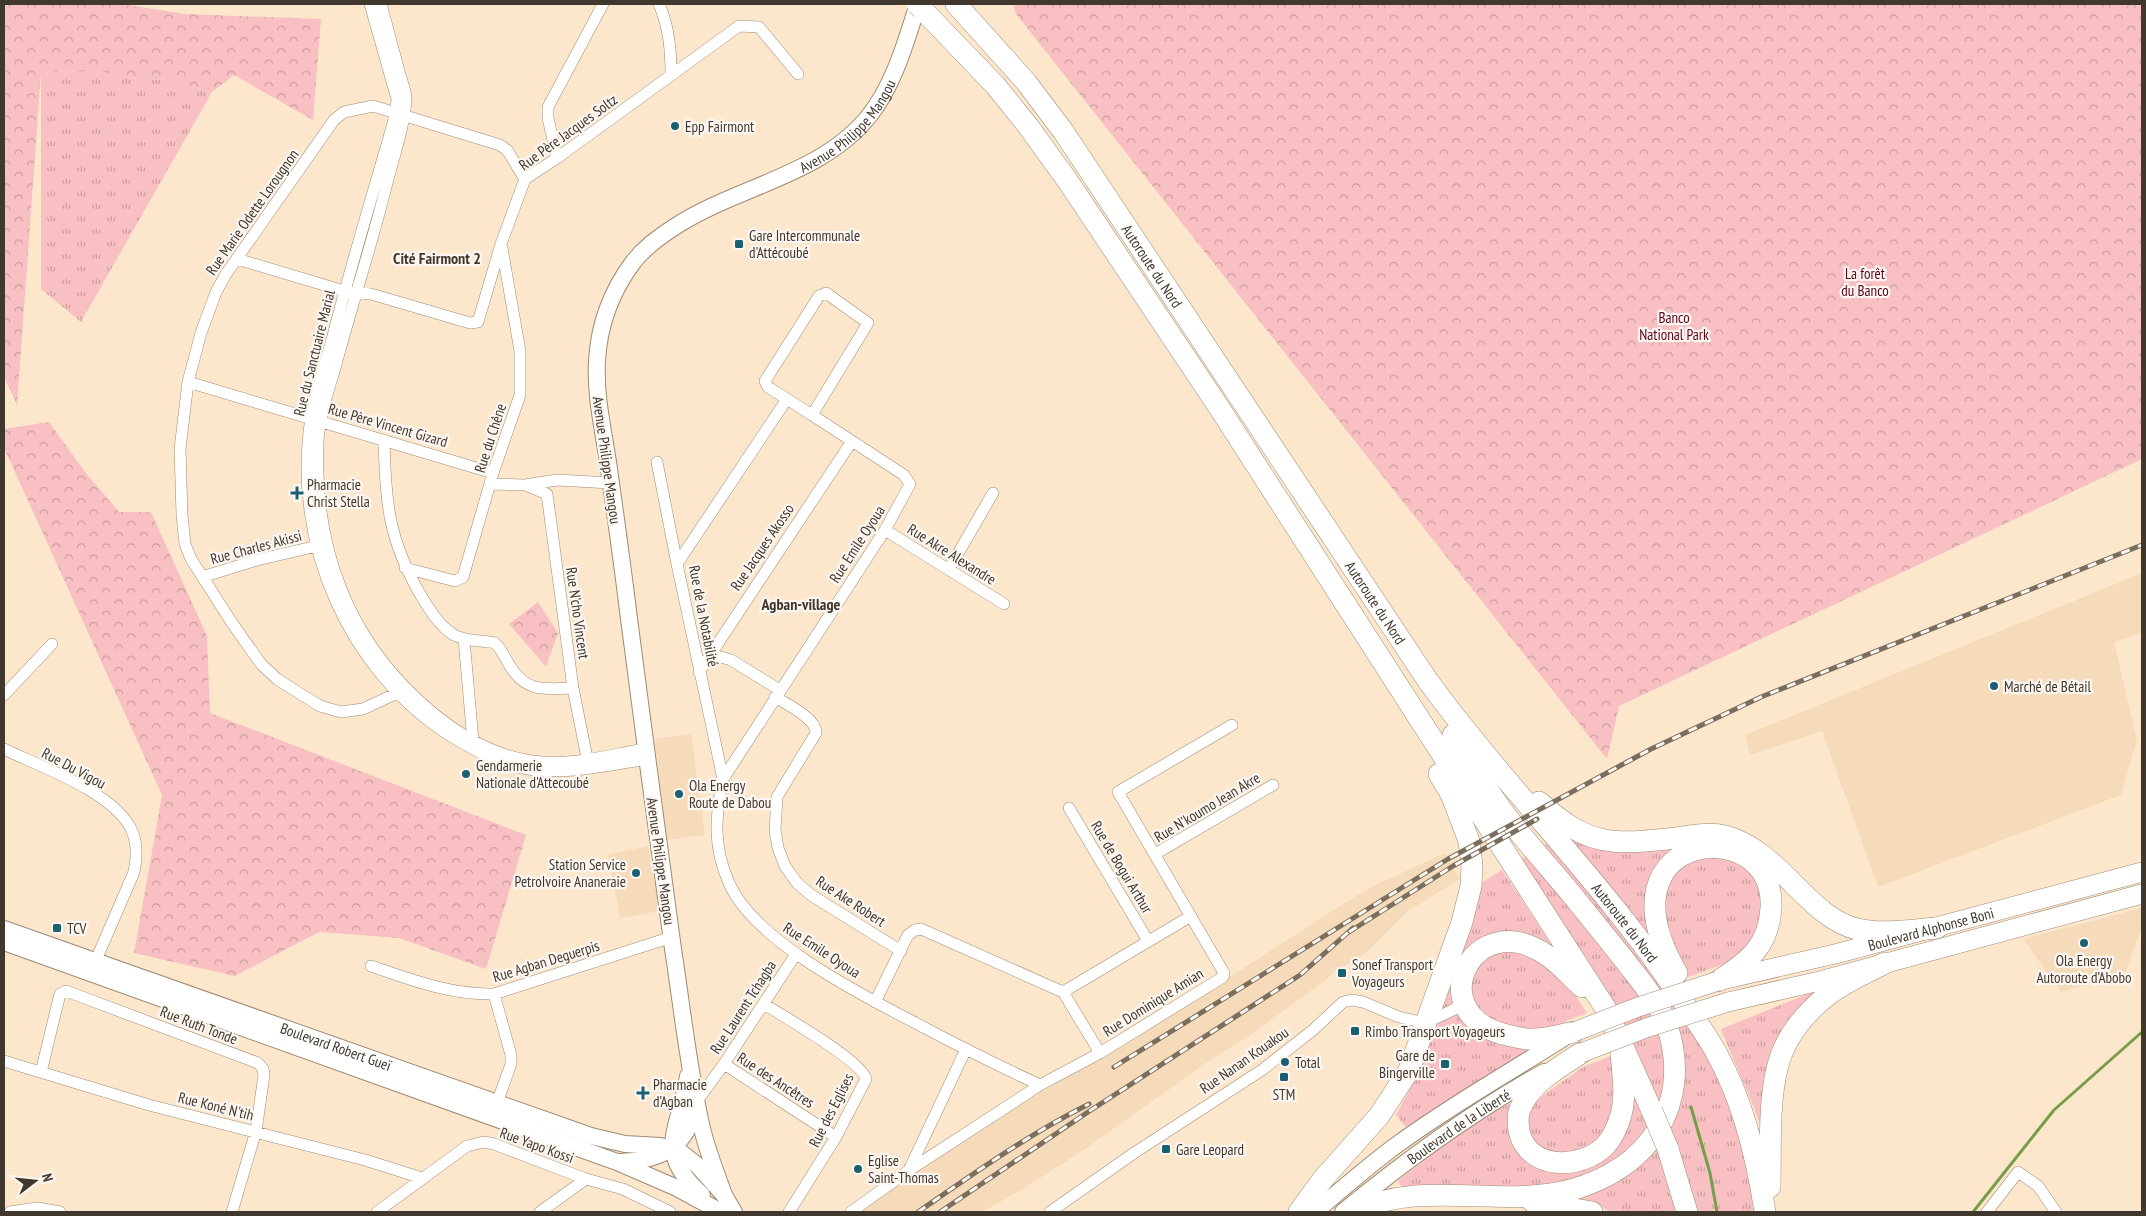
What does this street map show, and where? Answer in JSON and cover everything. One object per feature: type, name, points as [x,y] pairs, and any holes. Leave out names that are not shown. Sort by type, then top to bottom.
[{"type":"highway","name":"Autoroute du Nord","points":[[956,4],[1026,82],[1063,131],[1231,381],[1354,572],[1428,681],[1496,769],[1620,913],[1664,972],[1717,1054],[1742,1111],[1754,1149],[1765,1212]]},
{"type":"highway","name":"Autoroute du Nord","points":[[919,5],[995,84],[1067,180],[1220,409],[1606,1010],[1668,1150],[1688,1212]]},
{"type":"highway","points":[[1354,572],[1422,686],[1502,810],[1616,948],[1653,997],[1667,1024],[1676,1070],[1674,1091],[1658,1128],[1645,1147],[1623,1166],[1589,1183],[1554,1193],[1511,1197],[1423,1195],[1400,1198],[1354,1212]]},
{"type":"highway","points":[[1299,1212],[1323,1179],[1379,1116],[1398,1089],[1415,1056],[1462,922],[1471,886],[1472,865],[1469,841],[1451,794],[1382,681],[1363,630]]},
{"type":"highway","points":[[1496,769],[1515,778],[1558,819],[1585,835],[1603,840],[1623,842],[1706,834],[1723,836],[1742,842],[1760,853],[1823,911],[1842,924],[1869,931],[1937,928]]},
{"type":"highway","points":[[1717,1054],[1708,1026],[1666,951],[1658,932],[1655,912],[1655,898],[1659,880],[1667,866],[1680,856],[1693,850],[1711,846],[1730,849],[1756,865],[1765,878],[1771,904],[1767,932],[1752,956],[1743,965],[1718,981]]},
{"type":"highway","points":[[1574,1032],[1532,1040],[1498,1033],[1482,1026],[1472,1016],[1464,999],[1461,982],[1463,972],[1470,961],[1484,948],[1507,942],[1521,944],[1548,956],[1606,1010]]},
{"type":"highway","points":[[1770,1212],[1773,1098],[1778,1064],[1786,1046],[1804,1016],[1830,994],[1885,963]]},
{"type":"highway","points":[[1581,1053],[1562,1065],[1536,1086],[1519,1110],[1517,1123],[1520,1136],[1527,1147],[1538,1157],[1547,1161],[1560,1164],[1585,1159],[1605,1146],[1613,1135],[1622,1113],[1623,1096],[1619,1036]]},
{"type":"highway","points":[[1511,1197],[1592,1212]]},
{"type":"main road","name":"Avenue Philippe Mangou","points":[[721,1205],[690,1064],[672,937],[611,482],[597,394],[597,362],[600,336],[604,318],[619,284],[644,249],[682,222],[728,197],[816,160],[845,140],[867,118],[882,96],[919,5]]},
{"type":"main road","name":"Boulevard Alphonse Boni","points":[[1574,1032],[1673,995],[1718,981],[1937,928],[2142,872]]},
{"type":"main road","name":"Boulevard Alphonse Boni","points":[[1581,1053],[1646,1028],[1728,1002],[1820,981],[2142,894]]},
{"type":"main road","name":"Boulevard Robert Gueï","points":[[4,928],[591,1136],[637,1145],[673,1148]]},
{"type":"main road","name":"Boulevard Robert Gueï","points":[[4,942],[617,1162],[721,1205]]},
{"type":"main road","points":[[1315,1212],[1360,1173],[1398,1144],[1504,1073],[1574,1032]]},
{"type":"main road","name":"Boulevard de la Liberté","points":[[1343,1212],[1403,1163],[1510,1091],[1581,1053]]},
{"type":"main road","name":"Avenue Philippe Mangou","points":[[673,1148],[690,1064]]},
{"type":"main road","points":[[697,1101],[689,1124],[673,1148],[697,1165],[721,1205],[734,1212]]},
{"type":"main road","points":[[637,1145],[651,1142],[664,1136],[676,1126]]},
{"type":"main road","name":"Boulevard Robert Gueï","points":[[617,1162],[647,1160],[673,1148]]},
{"type":"street","name":"Rue du Sanctuaire Marial","points":[[370,4],[400,114]]},
{"type":"street","name":"Rue du Sanctuaire Marial","points":[[380,4],[406,96],[372,216],[356,293],[316,420],[318,500],[326,545],[335,574],[361,632],[402,691],[473,741],[525,760],[544,762],[647,754]]},
{"type":"street","points":[[557,158],[548,118],[548,106],[602,4]]},
{"type":"street","points":[[659,4],[668,30],[671,75]]},
{"type":"street","name":"Rue Père Jacques Soltz","points":[[237,259],[344,291],[371,294],[470,323],[478,322],[501,244],[525,178],[557,158],[741,25],[759,27],[798,74]]},
{"type":"street","name":"Rue Marie Odette Lorougnon","points":[[402,691],[363,708],[341,712],[320,706],[277,679],[261,664],[232,623],[191,559],[185,544],[180,449],[188,382],[201,333],[216,292],[334,120],[344,112],[373,106],[500,145],[507,150],[525,178]]},
{"type":"street","name":"Rue du Sanctuaire Marial","points":[[372,216],[344,291],[316,420],[308,486],[317,546],[334,600],[360,647],[441,730],[476,751],[501,763],[545,772],[647,754]]},
{"type":"street","name":"Rue du Chêne","points":[[405,568],[456,582],[463,577],[492,478],[520,395],[522,375],[520,351],[501,244]]},
{"type":"street","name":"Rue Emile Oyoua","points":[[812,415],[868,323],[826,293],[819,296],[765,380],[768,388],[904,475],[908,480],[909,489],[885,530],[777,693],[723,780],[717,810],[716,840],[721,862],[730,885],[753,917],[766,931],[796,954],[875,1002],[1040,1086]]},
{"type":"street","name":"Rue Père Vincent Gizard","points":[[188,382],[384,440],[492,478],[525,486]]},
{"type":"street","name":"Rue de la Notabilité","points":[[723,780],[677,564],[786,399]]},
{"type":"street","points":[[384,440],[385,494],[391,530],[405,568],[435,618],[447,630],[464,639],[495,643],[518,679],[528,685],[537,688],[573,688]]},
{"type":"street","name":"Rue Jacques Akosso","points":[[699,672],[852,440]]},
{"type":"street","points":[[657,462],[677,564]]},
{"type":"street","points":[[525,486],[557,480],[611,482]]},
{"type":"street","name":"Rue N'cho Vincent","points":[[525,486],[546,494],[573,688],[587,758]]},
{"type":"street","points":[[949,569],[993,494]]},
{"type":"street","name":"Rue Akre Alexandre","points":[[885,530],[1004,604]]},
{"type":"street","name":"Rue Charles Akissi","points":[[202,577],[256,560],[317,546]]},
{"type":"street","points":[[464,639],[473,741]]},
{"type":"street","points":[[4,695],[52,644]]},
{"type":"street","points":[[710,654],[731,660],[777,693]]},
{"type":"street","name":"Rue Ake Robert","points":[[777,693],[812,721],[816,729],[816,733],[777,797],[774,813],[775,830],[778,848],[785,866],[797,883],[811,895],[901,951]]},
{"type":"street","name":"Rue Dominique Amian","points":[[1063,992],[1100,1053],[1224,976],[1156,854],[1118,792],[1232,725]]},
{"type":"street","name":"Rue Du Vigou","points":[[4,750],[66,778],[93,793],[114,808],[131,828],[136,842],[137,857],[134,872],[96,960]]},
{"type":"street","name":"Rue N'koumo Jean Akre","points":[[1156,854],[1273,785]]},
{"type":"street","name":"Rue de Bogui Arthur","points":[[1069,808],[1148,941]]},
{"type":"street","points":[[875,1002],[908,935],[915,930],[921,929],[1063,992],[1191,916]]},
{"type":"street","name":"Rue Agban Deguerpis","points":[[371,966],[447,990],[494,994],[672,937]]},
{"type":"street","name":"Rue Laurent Tchagba","points":[[697,1101],[724,1064],[796,954]]},
{"type":"street","name":"Rue Ruth Tonde","points":[[41,1072],[60,994],[66,991],[258,1064],[263,1068],[264,1075],[256,1131],[232,1212]]},
{"type":"street","points":[[494,994],[511,1055],[511,1064],[497,1103]]},
{"type":"street","points":[[1426,1023],[1455,1009],[1464,999]]},
{"type":"street","name":"Rue Nanan Kouakou","points":[[1050,1212],[1142,1148],[1262,1070],[1313,1030],[1343,1002],[1352,1000],[1363,1002],[1399,1017],[1426,1023]]},
{"type":"street","name":"Rue des Eglises","points":[[764,1004],[847,1058],[865,1074],[866,1079],[836,1137],[789,1212]]},
{"type":"street","points":[[908,1171],[966,1049]]},
{"type":"street","points":[[851,1212],[908,1171],[1040,1086],[1100,1053]]},
{"type":"street","name":"Rue Koné N'tih","points":[[4,1061],[149,1105],[256,1131],[364,1160],[422,1178]]},
{"type":"street","name":"Rue des Ancêtres","points":[[724,1064],[836,1137]]},
{"type":"street","name":"Rue Yapo Kossi","points":[[377,1212],[467,1146],[484,1142],[494,1144],[586,1179],[623,1189],[670,1212]]},
{"type":"street","points":[[1987,1212],[2018,1172],[2038,1186],[2056,1212]]},
{"type":"street","points":[[540,1212],[586,1179]]},
{"type":"street","points":[[10,1212],[37,1208],[60,1212]]},
{"type":"shaded area","name":"Marché de Bétail","points":[[2142,573],[2142,633],[2114,642],[2137,740],[2121,795],[1878,887],[1822,731],[1750,755],[1745,735]]},
{"type":"shaded area","points":[[691,734],[705,835],[667,840],[654,739]]},
{"type":"shaded area","points":[[648,846],[660,911],[620,918],[608,854]]},
{"type":"shaded area","points":[[1445,853],[1460,879],[1408,911],[1364,955],[1335,971],[1327,979],[1252,1034],[1206,1063],[1088,1147],[1023,1189],[982,1212],[857,1212],[985,1126],[1169,1016],[1351,899],[1375,885]]},
{"type":"shaded area","points":[[2142,908],[2142,927],[2125,973],[2061,992],[2023,939]]},
{"type":"green space","points":[[4,4],[123,4],[184,14],[321,19],[313,120],[234,75],[212,92],[169,80],[137,79],[87,69],[41,73],[17,405],[4,376]]},
{"type":"green space","name":"La forêt du Banco","points":[[1013,4],[2142,4],[2142,459],[1619,706],[1607,759],[1016,14]]},
{"type":"green space","points":[[87,69],[137,79],[169,80],[212,92],[81,322],[41,289],[41,73]]},
{"type":"green space","points":[[49,422],[85,472],[119,512],[151,512],[207,636],[210,713],[526,835],[486,969],[399,938],[319,932],[235,976],[134,953],[162,795],[4,448],[4,429]]},
{"type":"green space","points":[[538,602],[558,633],[546,667],[509,624]]},
{"type":"green space","points":[[1564,834],[1686,842],[1727,855],[1761,881],[1767,916],[1743,951],[1724,964],[1688,977],[1675,949],[1670,929],[1651,937]]},
{"type":"green space","points":[[1549,842],[1616,916],[1705,1046],[1736,1113],[1758,1212],[1696,1212],[1691,1191],[1519,860]]},
{"type":"green space","points":[[1502,870],[1562,960],[1575,995],[1587,1013],[1568,1020],[1525,1052],[1406,1127],[1396,1115],[1413,1083],[1476,886]]},
{"type":"green space","points":[[1820,989],[1807,1004],[1764,1135],[1721,1029]]},
{"type":"green space","points":[[1611,1056],[1626,1075],[1658,1154],[1677,1212],[1614,1212],[1601,1208],[1405,1192],[1398,1181],[1449,1141],[1487,1116],[1525,1095],[1542,1096],[1583,1067]]},
{"type":"waterway","points":[[1973,1212],[2054,1110],[2142,1032]]},
{"type":"waterway","points":[[1691,1107],[1710,1173],[1717,1212]]},
{"type":"railway","points":[[1114,1067],[1448,859],[1651,749],[1761,697],[2142,545]]},
{"type":"railway","points":[[1349,932],[1453,866],[1537,819]]},
{"type":"railway","points":[[940,1212],[1088,1112],[1300,975],[1353,928]]},
{"type":"railway","points":[[918,1212],[1023,1141],[1089,1104]]},
{"type":"place","name":"Epp Fairmont","points":[[675,126]]},
{"type":"place","name":"Gare Intercommunale d'Attécoubé","points":[[739,244]]},
{"type":"place","name":"Pharmacie Christ Stella","points":[[297,493]]},
{"type":"place","name":"Marché de Bétail","points":[[1994,686]]},
{"type":"place","name":"Gendarmerie Nationale d'Attecoubé","points":[[466,774]]},
{"type":"place","name":"Ola Energy Route de Dabou","points":[[679,794]]},
{"type":"place","name":"Station Service PetroIvoire Ananeraie","points":[[636,873]]},
{"type":"place","name":"TCV","points":[[57,928]]},
{"type":"place","name":"Ola Energy Autoroute d’Abobo","points":[[2084,943]]},
{"type":"place","name":"Sonef Transport Voyageurs","points":[[1342,973]]},
{"type":"place","name":"Rimbo Transport Voyageurs","points":[[1355,1031]]},
{"type":"place","name":"Total","points":[[1285,1062]]},
{"type":"place","name":"Gare de Bingerville","points":[[1445,1064]]},
{"type":"place","name":"STM","points":[[1284,1077]]},
{"type":"place","name":"Pharmacie d’Agban","points":[[643,1093]]},
{"type":"place","name":"Gare Leopard","points":[[1166,1149]]},
{"type":"place","name":"Eglise Saint-Thomas","points":[[858,1169]]},
{"type":"district","name":"Cité Fairmont 2","points":[[437,258]]},
{"type":"district","name":"Agban-village","points":[[801,604]]},
{"type":"park label","name":"Banco National Park","points":[[1674,326]]}]
